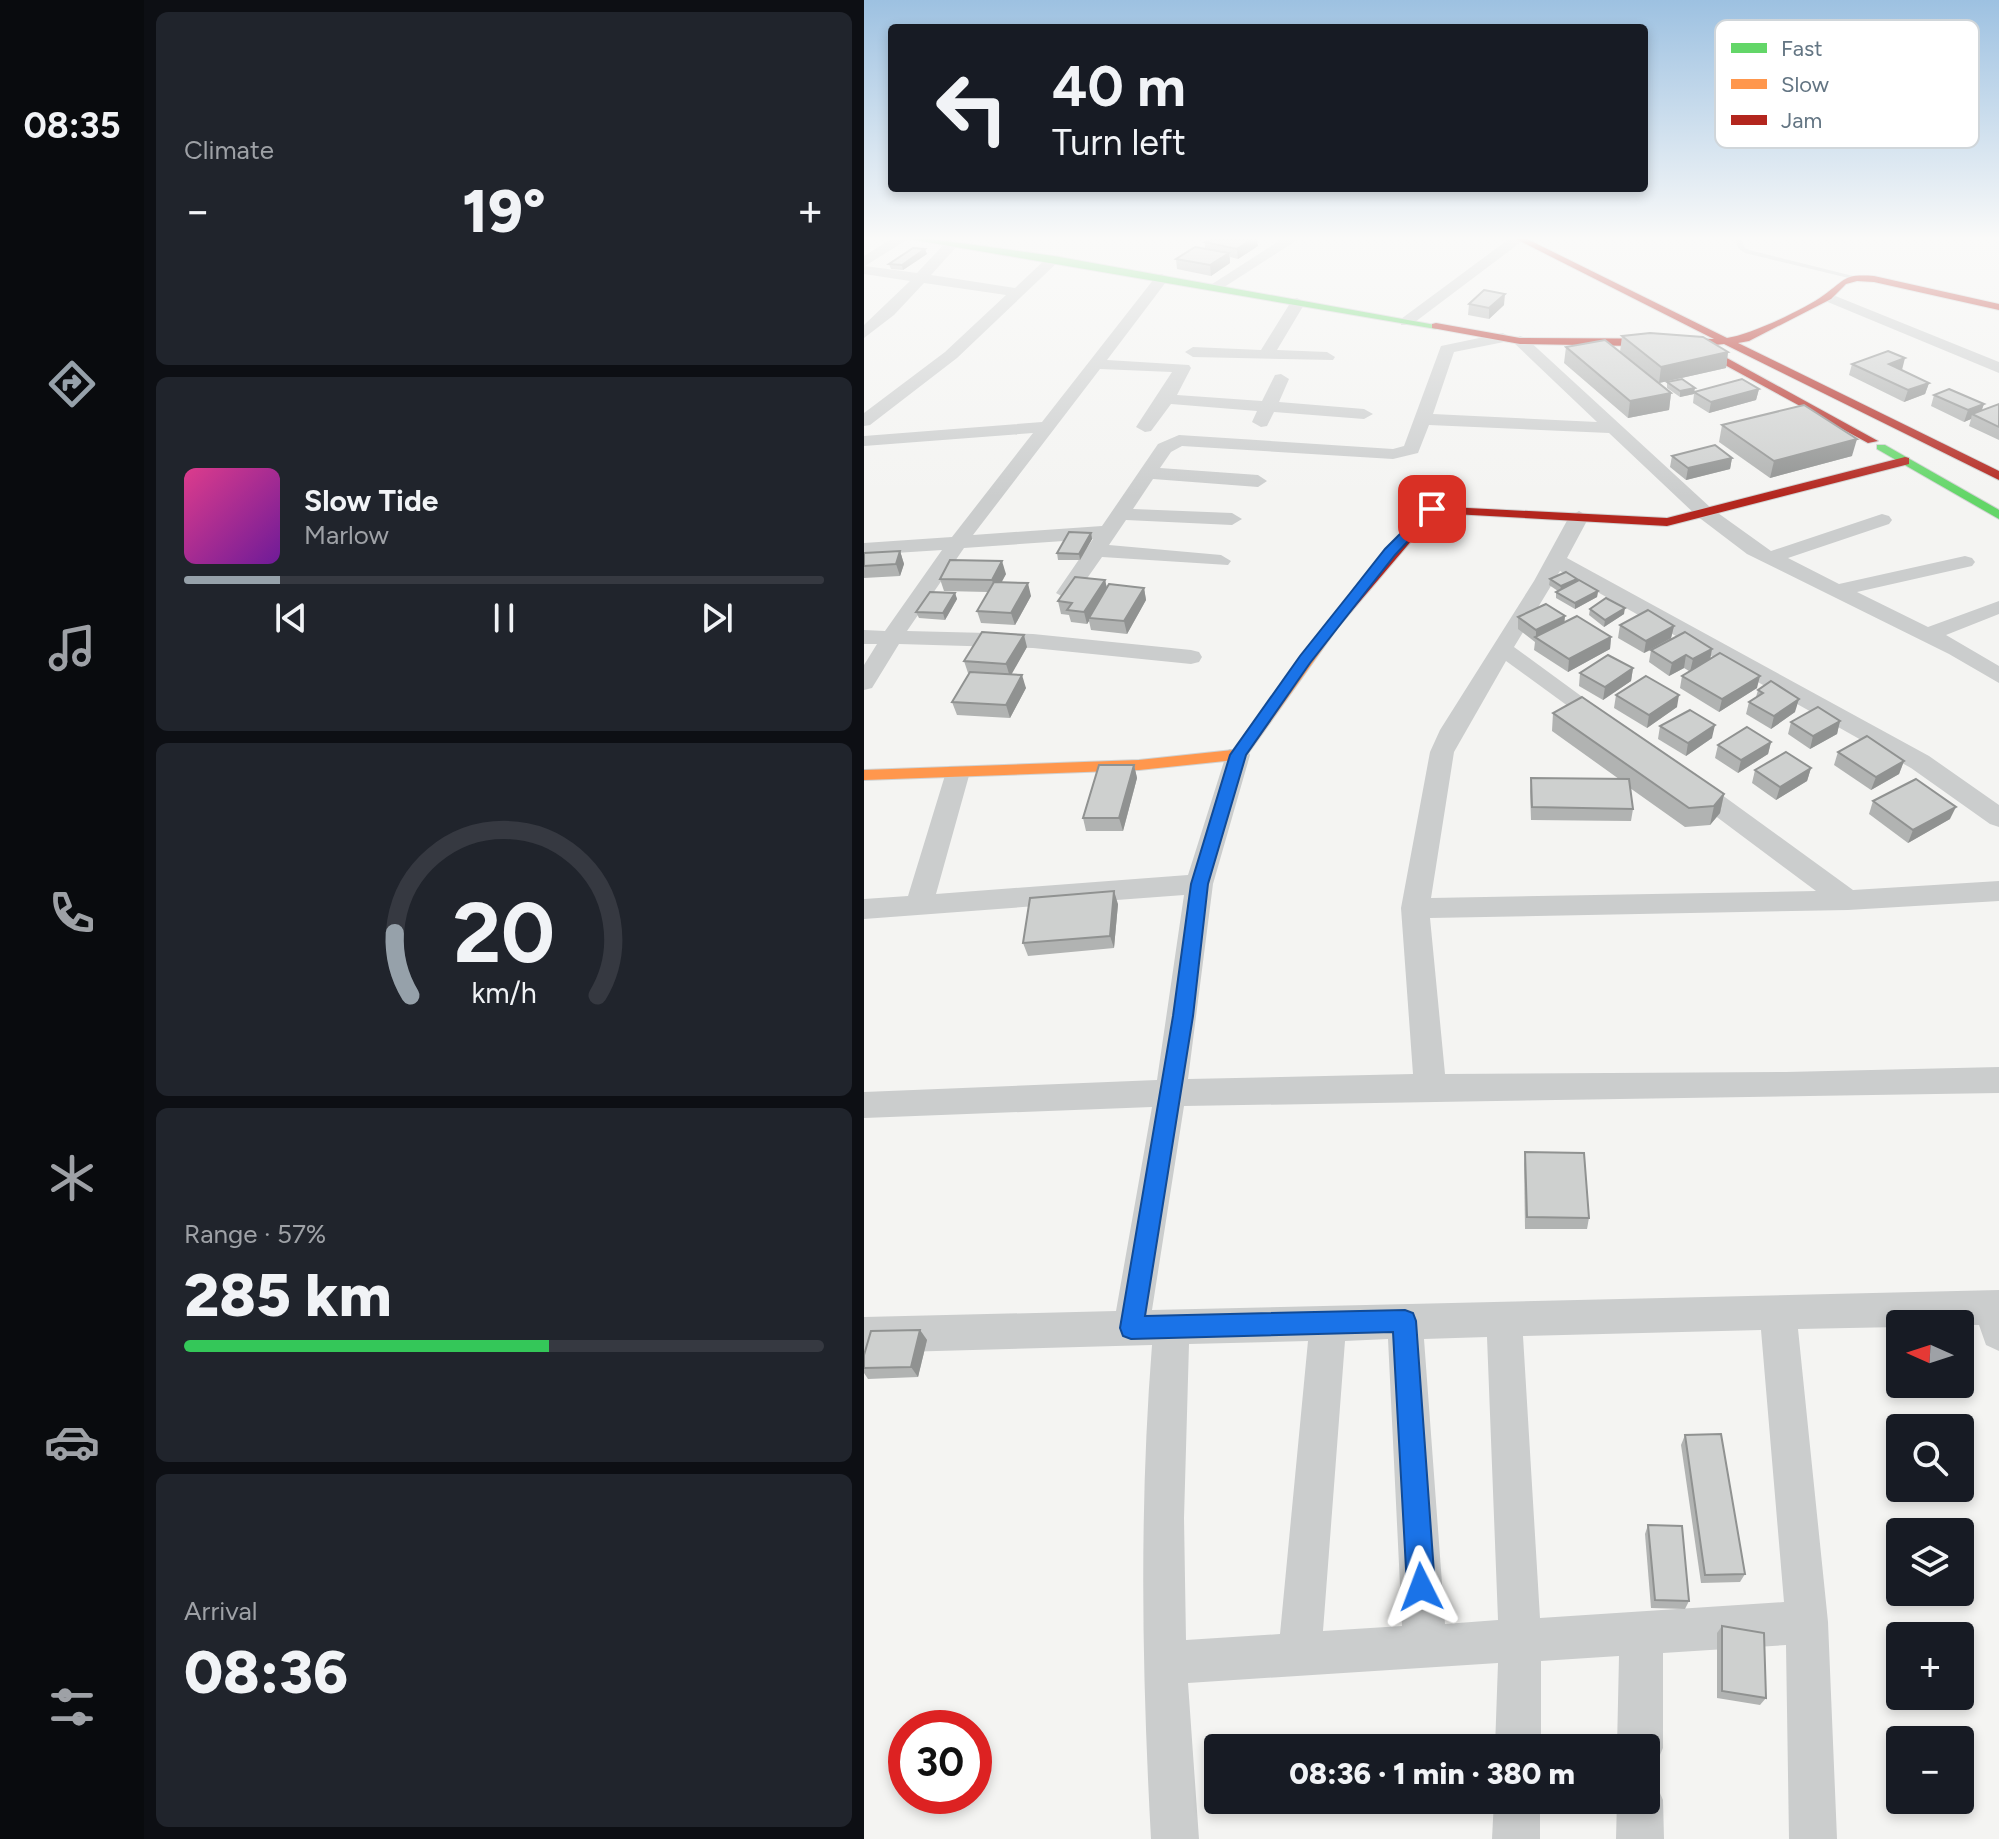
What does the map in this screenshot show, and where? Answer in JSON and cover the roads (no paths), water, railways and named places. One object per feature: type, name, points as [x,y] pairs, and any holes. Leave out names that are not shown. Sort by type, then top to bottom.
[{"type":"street","points":[[864,421],[951,355],[985,325]]},
{"type":"street","points":[[864,683],[958,542],[1126,325]]},
{"type":"street","points":[[1266,355],[1284,325]]},
{"type":"street","points":[[1423,325],[1512,340],[1694,344],[1745,339],[1773,325]]},
{"type":"street","points":[[1689,325],[1999,476]]},
{"type":"street","points":[[1716,325],[1999,463]]},
{"type":"street","points":[[1895,325],[1999,368]]},
{"type":"street","points":[[1067,593],[1164,448],[1179,440],[1393,454],[1412,449],[1447,349],[1512,340],[1704,512],[1769,558],[1957,649],[1999,676]]},
{"type":"street","points":[[1694,344],[1872,441],[1999,515]]},
{"type":"street","points":[[1193,352],[1327,357]]},
{"type":"street","points":[[1096,364],[1183,368],[1166,399],[1145,427]]},
{"type":"street","points":[[1251,444],[1281,379]]},
{"type":"street","points":[[1836,396],[1872,441]]},
{"type":"street","points":[[1166,399],[1364,414]]},
{"type":"street","points":[[1422,419],[1613,428]]},
{"type":"street","points":[[864,441],[1044,427]]},
{"type":"street","points":[[1131,1328],[1183,1016],[1199,884],[1238,755],[1390,552],[1432,509],[1667,522],[1905,461]]},
{"type":"street","points":[[1148,473],[1258,481]]},
{"type":"street","points":[[1122,514],[1232,519]]},
{"type":"street","points":[[1430,1087],[1415,908],[1442,752],[1579,517]]},
{"type":"street","points":[[1769,558],[1882,520]]},
{"type":"street","points":[[864,549],[958,542],[1101,541],[1221,561]]},
{"type":"street","points":[[1556,560],[1920,762],[1999,818]]},
{"type":"street","points":[[1834,591],[1965,562]]},
{"type":"street","points":[[1926,635],[1999,607]]},
{"type":"street","points":[[864,637],[1033,641],[1191,657]]},
{"type":"street","points":[[1503,649],[1631,742]]},
{"type":"street","points":[[864,775],[1139,765],[1238,755]]},
{"type":"street","points":[[1669,769],[1848,900]]},
{"type":"street","points":[[920,903],[958,772]]},
{"type":"street","points":[[864,909],[1199,884]]},
{"type":"street","points":[[1415,908],[1848,900],[1999,891]]},
{"type":"street","points":[[864,1105],[1168,1092],[1430,1087],[1880,1085],[1999,1080]]},
{"type":"street","points":[[864,1335],[1778,1312],[1998,1316]]},
{"type":"street","points":[[1778,1312],[1807,1622],[1813,1839]]},
{"type":"street","points":[[1504,1318],[1520,1643],[1518,1734]]},
{"type":"street","points":[[1405,1321],[1425,1646]]},
{"type":"street","points":[[1300,1655],[1328,1323]]},
{"type":"street","points":[[1172,1326],[1163,1430],[1168,1745],[1175,1839]]},
{"type":"street","points":[[1167,1663],[1520,1643],[1641,1631],[1807,1622]]},
{"type":"street","points":[[1640,1734],[1641,1631]]},
{"type":"street","points":[[1516,1839],[1517,1814]]},
{"type":"street","points":[[1640,1814],[1640,1839]]}]
